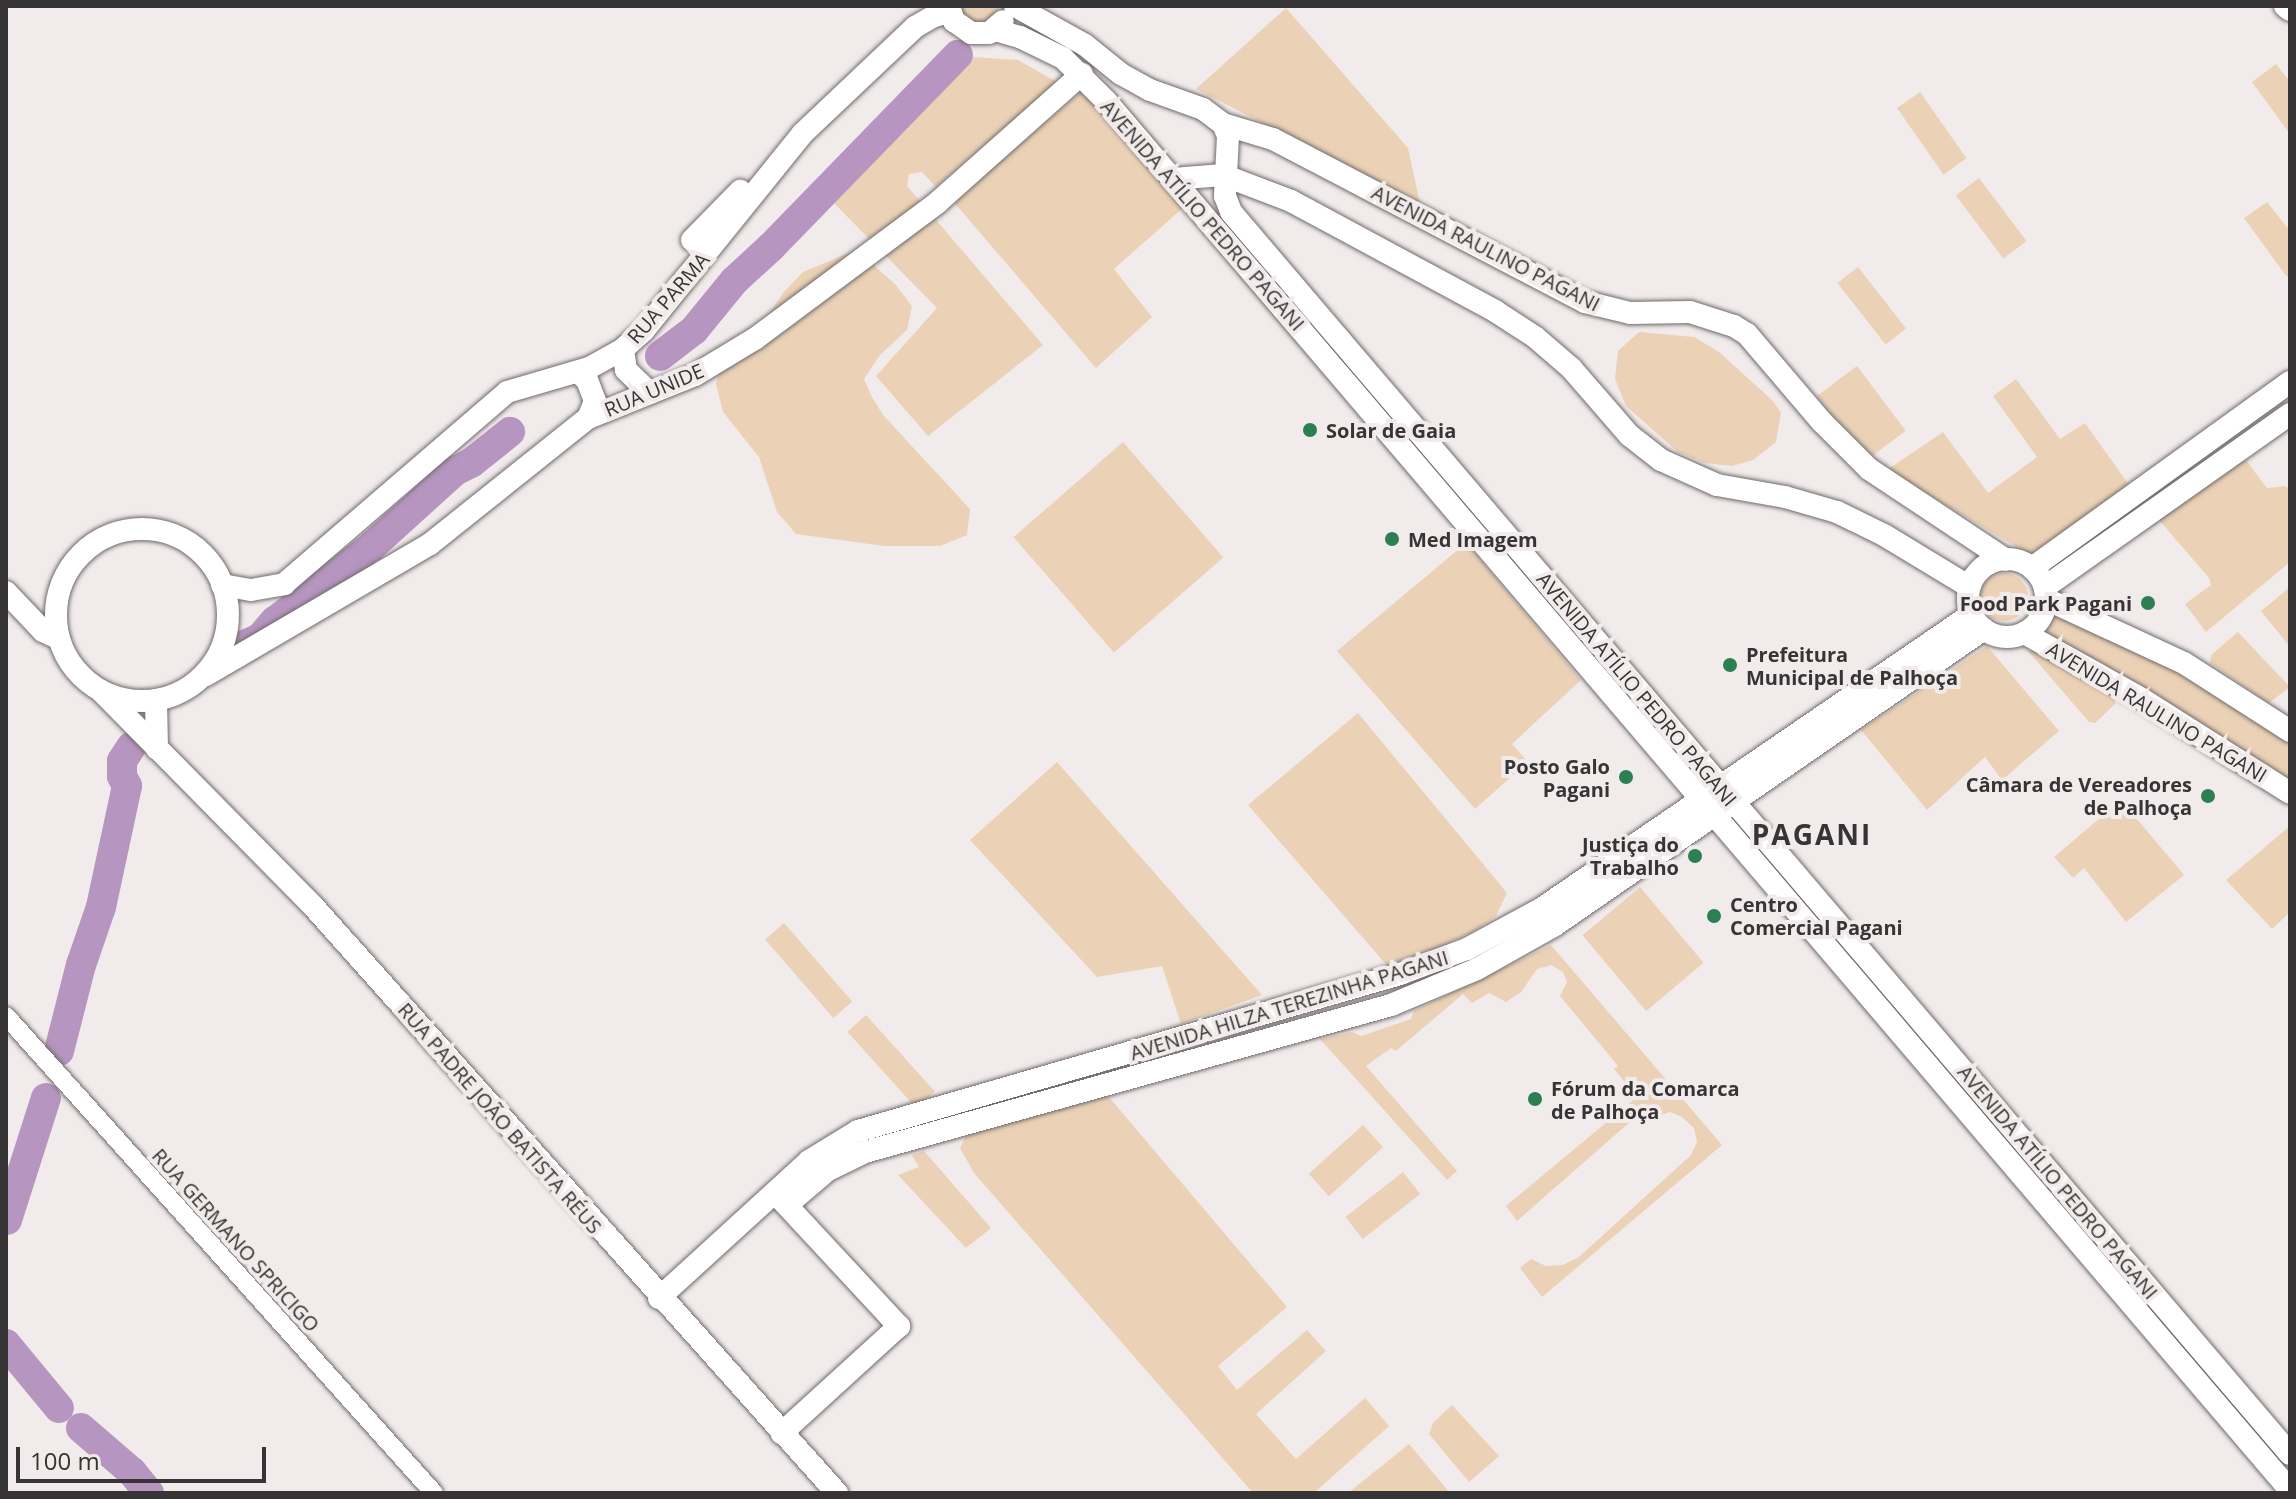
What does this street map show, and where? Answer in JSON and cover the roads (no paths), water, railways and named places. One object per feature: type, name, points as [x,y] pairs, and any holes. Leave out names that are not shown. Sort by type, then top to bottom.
[{"type":"main road","points":[[995,30],[1005,18],[1008,6]]},
{"type":"main road","name":"AVENIDA ATÍLIO PEDRO PAGANI","points":[[1015,6],[1085,45],[1121,74],[1150,90],[1203,109],[1223,124],[1228,136],[1223,175],[1225,196],[1241,223],[2290,1490]]},
{"type":"main road","name":"AVENIDA ATÍLIO PEDRO PAGANI","points":[[948,8],[964,31],[977,35],[995,30],[1048,49],[1082,74],[1711,792]]},
{"type":"main road","name":"RUA PARMA","points":[[222,585],[251,590],[284,584],[507,392],[578,372],[623,349],[672,296],[778,160],[851,85],[915,27],[948,8]]},
{"type":"main road","name":"RUA UNIDE","points":[[206,675],[430,544],[529,461],[588,418],[695,375],[756,338],[937,203],[1082,74]]},
{"type":"main road","name":"AVENIDA RAULINO PAGANI","points":[[1223,124],[1273,139],[1585,302],[1630,313],[1690,312],[1734,326],[1747,334],[1822,422],[1869,469],[2006,560]]},
{"type":"main road","points":[[692,240],[745,186],[778,160]]},
{"type":"main road","points":[[1173,179],[1223,175],[1291,201],[1516,323],[1565,361],[1629,435],[1679,470],[1717,485],[1785,497],[1837,512],[1884,535],[1970,587]]},
{"type":"main road","points":[[623,349],[626,370],[650,393]]},
{"type":"main road","points":[[578,372],[587,380],[595,401],[588,418]]},
{"type":"main road","points":[[2032,568],[2290,382]]},
{"type":"main road","points":[[2290,414],[2046,593],[2039,621],[2024,633],[2007,637],[1978,622],[1970,587],[1980,571],[2006,560],[2032,568],[2046,593],[2184,663],[2290,731]]},
{"type":"main road","points":[[132,530],[161,532],[189,543],[203,555],[222,585],[227,601],[227,632],[206,675],[182,692],[156,701],[127,700],[101,691],[71,665],[58,638],[56,603],[64,578],[80,555],[103,538],[132,530]]},
{"type":"main road","points":[[13,600],[43,609],[56,603]]},
{"type":"main road","points":[[13,600],[43,631],[58,638]]},
{"type":"main road","name":"AVENIDA HILZA TEREZINHA PAGANI","points":[[780,1199],[865,1152],[1337,1020],[1434,988],[1517,949],[1548,917],[1711,792],[1978,622]]},
{"type":"main road","name":"AVENIDA HILZA TEREZINHA PAGANI","points":[[780,1199],[818,1155],[858,1131],[1400,974],[1548,917],[1725,810],[1978,622]]},
{"type":"main road","name":"AVENIDA RAULINO PAGANI","points":[[2024,633],[2142,699],[2290,793]]},
{"type":"main road","name":"RUA PADRE JOÃO BATISTA RÉUS","points":[[101,691],[313,906],[659,1298],[837,1493]]},
{"type":"main road","points":[[156,701],[157,749]]},
{"type":"main road","name":"AVENIDA ATÍLIO PEDRO PAGANI","points":[[1725,810],[2290,1454]]},
{"type":"main road","points":[[1328,996],[1337,1020]]},
{"type":"main road","points":[[659,1298],[780,1199],[899,1326],[782,1433]]},
{"type":"street","name":"RUA GERMANO SPRICIGO","points":[[6,1016],[434,1493]]},
{"type":"waterway","points":[[660,356],[694,330],[734,281],[958,55]]},
{"type":"waterway","points":[[242,646],[260,638],[275,621],[372,546],[455,471],[471,463],[510,432]]},
{"type":"waterway","points":[[59,1051],[81,965],[101,907],[127,786],[122,776],[122,761],[131,747]]},
{"type":"waterway","points":[[7,1220],[46,1098]]},
{"type":"waterway","points":[[6,1344],[59,1408]]},
{"type":"waterway","points":[[81,1428],[132,1472],[149,1493]]},
{"type":"place","name":"Solar de Gaia","points":[[1310,430]]},
{"type":"place","name":"Med Imagem","points":[[1392,539]]},
{"type":"place","name":"Food Park Pagani","points":[[2148,603]]},
{"type":"place","name":"Prefeitura Municipal de Palhoça","points":[[1730,665]]},
{"type":"place","name":"Posto Galo Pagani","points":[[1626,777]]},
{"type":"place","name":"Câmara de Vereadores de Palhoça","points":[[2208,796]]},
{"type":"place","name":"Justiça do Trabalho","points":[[1695,856]]},
{"type":"place","name":"Centro Comercial Pagani","points":[[1714,916]]},
{"type":"place","name":"Fórum da Comarca de Palhoça","points":[[1535,1099]]},
{"type":"district","name":"PAGANI","points":[[1812,834]]}]
